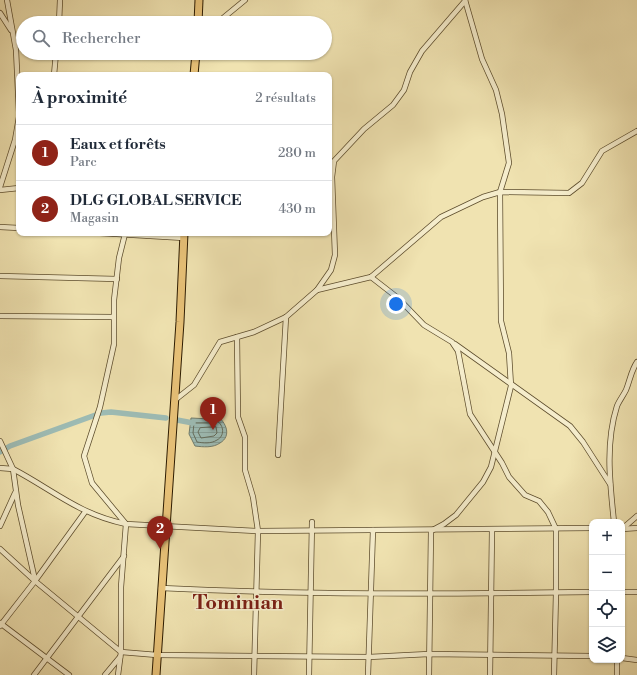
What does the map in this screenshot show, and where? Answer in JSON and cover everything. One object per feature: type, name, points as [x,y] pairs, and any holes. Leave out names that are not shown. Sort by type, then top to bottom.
[{"type":"main road","points":[[199,16],[200,0]]},
{"type":"main road","points":[[194,72],[195,60]]},
{"type":"main road","points":[[156,675],[180,322],[184,236]]},
{"type":"street","points":[[7,0],[16,50]]},
{"type":"street","points":[[59,16],[60,0]]},
{"type":"street","points":[[226,16],[245,0]]},
{"type":"street","points":[[431,531],[444,524],[468,502],[491,467],[511,386],[509,352],[501,321],[500,192],[509,163],[502,114],[496,90],[482,59],[465,0]]},
{"type":"street","points":[[174,401],[194,385],[220,342],[254,332],[286,317],[317,290],[332,270],[335,256],[332,177],[334,161],[364,129],[393,105],[404,90],[410,72],[422,51],[465,0]]},
{"type":"street","points":[[0,13],[12,31]]},
{"type":"street","points":[[16,60],[17,72]]},
{"type":"street","points":[[54,72],[55,60]]},
{"type":"street","points":[[317,290],[371,277],[441,217],[483,197],[500,192],[569,193],[582,183],[602,151],[637,131]]},
{"type":"street","points":[[16,134],[0,188],[16,188]]},
{"type":"street","points":[[0,227],[16,228]]},
{"type":"street","points":[[118,675],[120,654],[121,588],[126,524],[92,483],[84,456],[100,407],[114,344],[112,317],[118,258],[124,236]]},
{"type":"street","points":[[0,276],[117,279]]},
{"type":"street","points":[[371,277],[398,298],[424,325],[452,342],[511,386],[570,426],[584,442],[610,484]]},
{"type":"street","points":[[0,316],[112,317]]},
{"type":"street","points":[[278,455],[286,317]]},
{"type":"street","points":[[237,337],[238,417],[245,437],[244,470],[253,497],[258,531],[256,655],[254,675]]},
{"type":"street","points":[[452,342],[458,350],[470,414],[502,463],[508,477],[526,495],[539,501],[548,512],[556,529],[554,675]]},
{"type":"street","points":[[614,519],[608,462],[613,425],[618,406],[626,389],[631,371],[637,362]]},
{"type":"street","points":[[1,443],[13,469],[16,492],[35,581]]},
{"type":"street","points":[[0,468],[13,469],[85,512],[108,521],[126,524],[258,531],[431,531],[589,528]]},
{"type":"street","points":[[0,526],[16,492]]},
{"type":"street","points":[[69,675],[1,624],[35,581],[85,512]]},
{"type":"street","points":[[625,526],[637,516]]},
{"type":"street","points":[[309,675],[312,522]]},
{"type":"street","points":[[625,529],[637,528]]},
{"type":"street","points":[[368,675],[373,530]]},
{"type":"street","points":[[490,675],[492,530]]},
{"type":"street","points":[[429,675],[431,531]]},
{"type":"street","points":[[0,549],[120,654],[309,657],[369,657],[429,654],[589,656]]},
{"type":"street","points":[[34,675],[124,556]]},
{"type":"street","points":[[161,588],[256,592],[430,592],[492,595],[589,592]]},
{"type":"street","points":[[625,592],[637,592]]},
{"type":"street","points":[[105,675],[120,654]]},
{"type":"street","points":[[625,658],[637,660]]},
{"type":"street","points":[[617,675],[618,663]]},
{"type":"water","points":[[217,416],[225,425],[227,433],[224,440],[217,445],[205,447],[195,446],[189,434],[191,418],[211,419]]},
{"type":"waterway","points":[[0,452],[10,446],[101,413],[111,412],[166,418]]},
{"type":"waterway","points":[[177,420],[193,423]]},
{"type":"place","name":"Eaux et forêts","points":[[213,430]]},
{"type":"place","name":"DLG GLOBAL SERVICE","points":[[160,549]]},
{"type":"district","name":"Tominian","points":[[238,603]]}]
